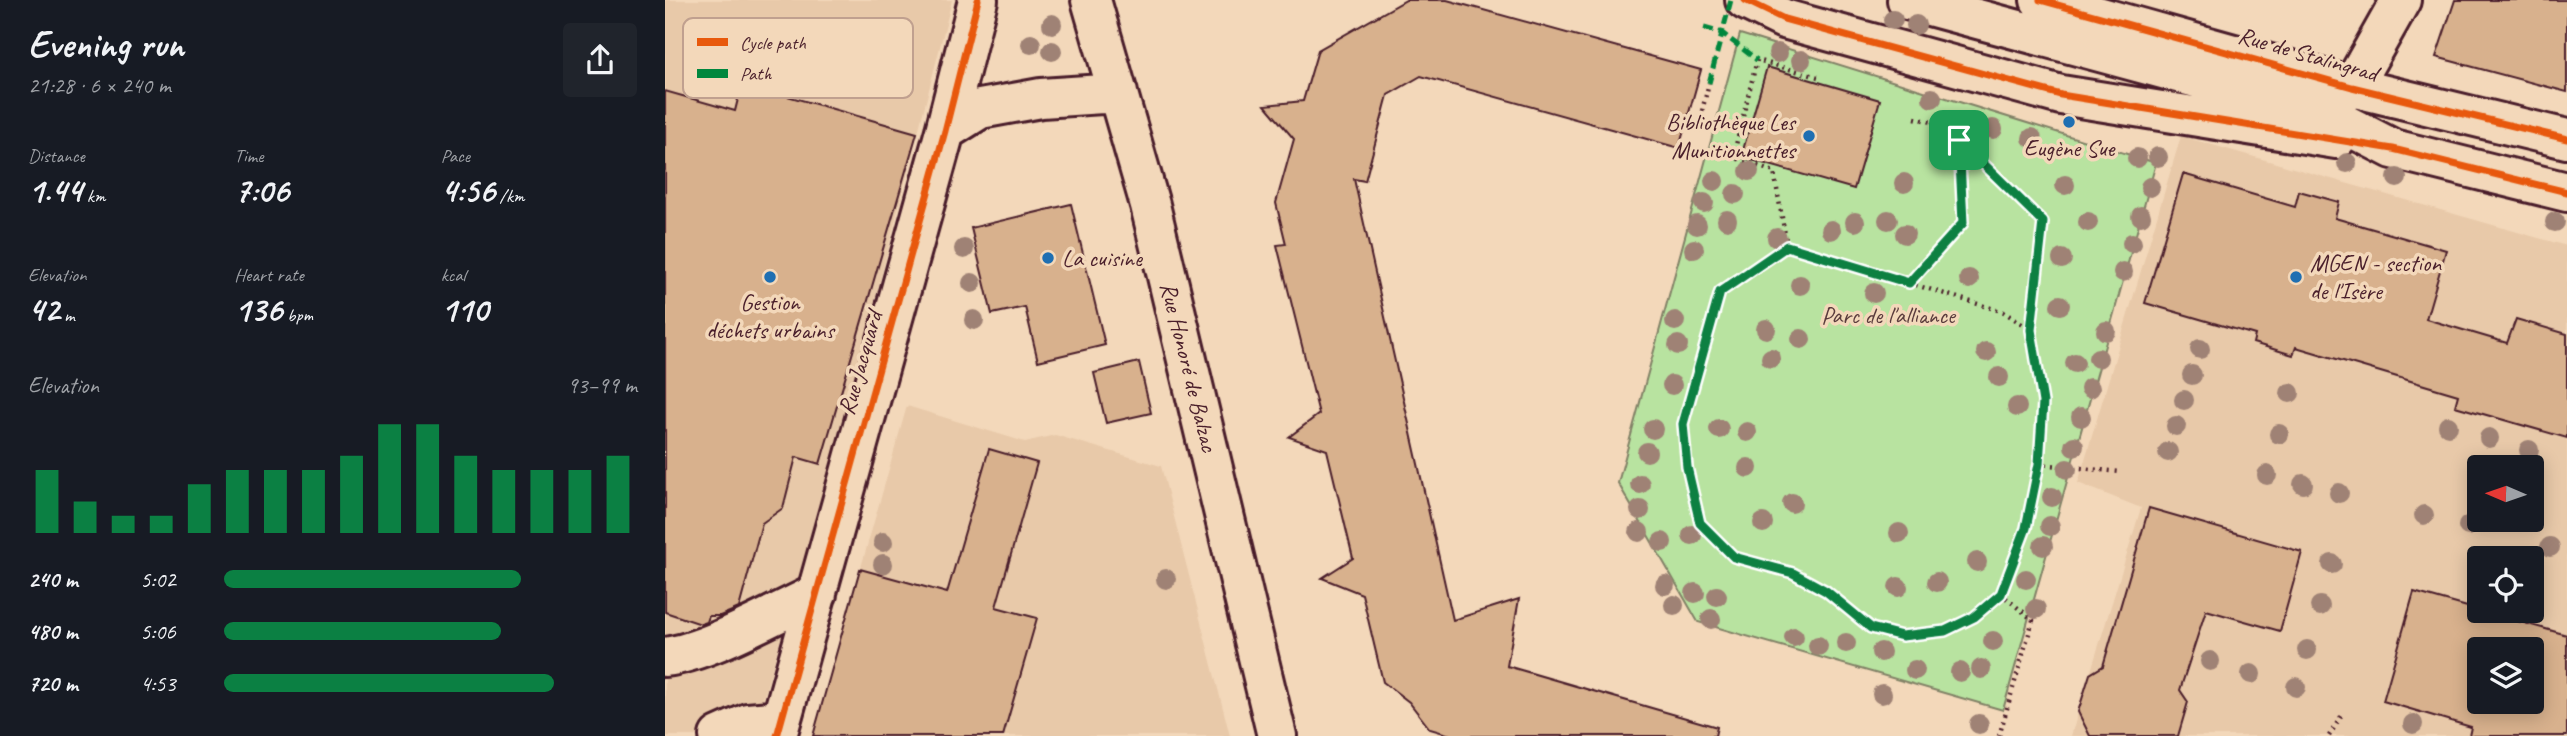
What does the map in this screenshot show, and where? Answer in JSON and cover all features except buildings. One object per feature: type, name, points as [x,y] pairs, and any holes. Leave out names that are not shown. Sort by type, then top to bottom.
[{"type":"street","name":"Rue Jacquard","points":[[779,728],[945,131],[978,0]]},
{"type":"street","name":"Rue Honoré de Balzac","points":[[1091,0],[1156,232],[1277,736]]},
{"type":"street","points":[[1745,0],[1784,19],[2072,97],[2393,149],[2567,192]]},
{"type":"street","points":[[1907,0],[2319,111],[2393,149]]},
{"type":"street","name":"Rue de Stalingrad","points":[[2040,0],[2352,88],[2567,139]]},
{"type":"street","points":[[2319,111],[2352,88],[2401,0]]},
{"type":"street","points":[[945,131],[980,109],[1041,98],[1118,93]]},
{"type":"street","points":[[665,657],[677,656],[714,641],[817,594]]},
{"type":"street","points":[[719,736],[748,723],[779,728]]},
{"type":"path","points":[[1787,246],[1775,172],[1733,156],[1757,60],[1818,77]]},
{"type":"path","points":[[1909,283],[1963,223],[1959,140],[1974,72]]},
{"type":"path","points":[[1697,131],[1709,83]]},
{"type":"path","points":[[1915,118],[1962,129]]},
{"type":"path","points":[[1787,246],[1720,292],[1683,424],[1687,467],[1700,523],[1734,557],[1793,573],[1826,591],[1871,628],[1902,636],[1945,631],[1974,617],[2001,594],[2026,528],[2039,464],[2043,402],[2031,330],[2043,222],[1959,140]]},
{"type":"path","points":[[1787,246],[2004,312],[2031,330]]},
{"type":"path","points":[[2039,464],[2121,472]]},
{"type":"path","points":[[1999,736],[2033,620],[2001,594]]},
{"type":"path","points":[[2329,736],[2341,715]]},
{"type":"shaded area","points":[[665,0],[952,0],[832,467],[752,736],[665,736]]},
{"type":"shaded area","points":[[2181,136],[2567,246],[2567,736],[2071,736],[2141,508],[2078,483]]},
{"type":"shaded area","points":[[907,406],[1025,442],[1055,435],[1161,466],[1230,736],[813,736]]},
{"type":"green space","name":"Parc de l'alliance","points":[[1740,34],[2156,163],[2003,710],[1698,622],[1618,483]]},
{"type":"marked path","points":[[1709,83],[1731,0]]},
{"type":"marked path","points":[[1704,28],[1722,33],[1757,60]]},
{"type":"cycle path","points":[[777,736],[945,131],[978,0]]},
{"type":"cycle path","points":[[1745,0],[1784,19],[2061,95],[2393,149],[2567,192]]},
{"type":"cycle path","points":[[2040,0],[2352,87],[2567,139]]},
{"type":"place","name":"Eugène Sue","points":[[2069,122]]},
{"type":"place","name":"Bibliothèque Les Munitionnettes","points":[[1809,136]]},
{"type":"place","name":"La cuisine","points":[[1048,258]]},
{"type":"place","name":"Gestion déchets urbains","points":[[770,277]]},
{"type":"place","name":"MGEN - section de l'Isère","points":[[2296,277]]},
{"type":"route","points":[[1959,140],[2043,222],[2031,330],[2043,402],[2039,464],[2026,528],[2001,594],[1974,617],[1945,631],[1902,636],[1871,628],[1826,591],[1793,573],[1734,557],[1700,523],[1687,467],[1683,424],[1720,292],[1751,268],[1787,246],[1909,283],[1963,223],[1959,140]]}]
